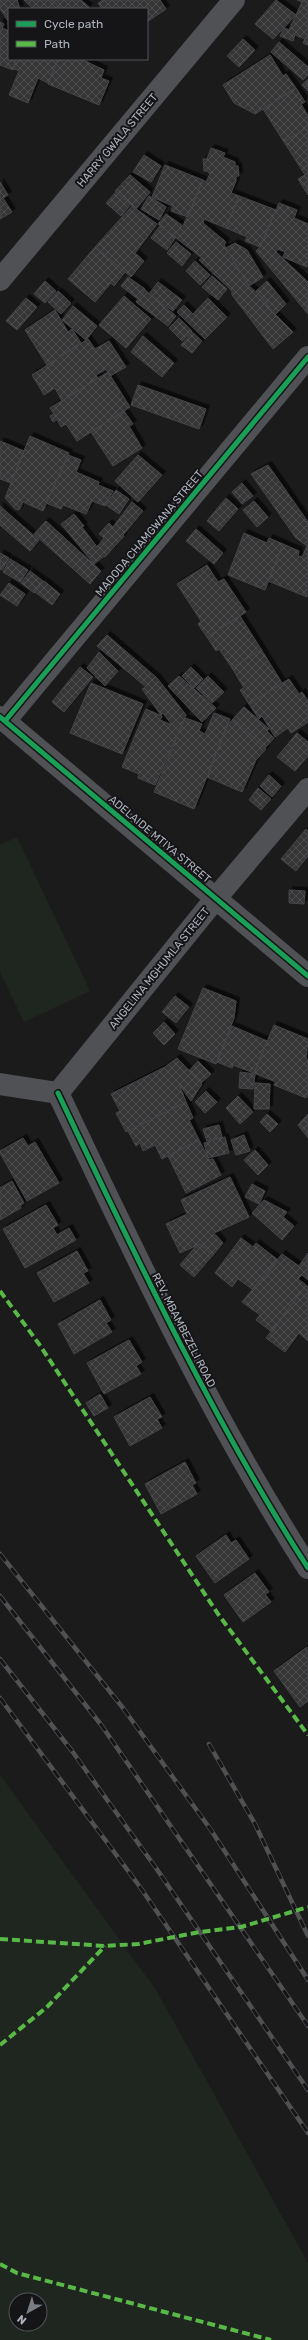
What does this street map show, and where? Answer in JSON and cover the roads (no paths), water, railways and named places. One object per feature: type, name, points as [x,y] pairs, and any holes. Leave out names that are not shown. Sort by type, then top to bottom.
[{"type":"street","name":"HARRY GWALA STREET","points":[[0,280],[234,0]]},
{"type":"street","name":"MADODA CHAMGWANA STREET","points":[[2,719],[308,358]]},
{"type":"street","name":"ADELAIDE MTIYA STREET","points":[[2,719],[308,976]]},
{"type":"street","name":"ANGELINA MGHUMLA STREET","points":[[58,1093],[216,898],[308,789]]},
{"type":"street","points":[[0,1084],[58,1093]]},
{"type":"street","name":"REV. MBAMBEZELI ROAD","points":[[58,1093],[130,1246],[217,1418],[308,1568]]},
{"type":"railway","points":[[0,1554],[123,1708],[211,1830],[308,1980]]},
{"type":"railway","points":[[0,1596],[102,1726],[308,2026]]},
{"type":"railway","points":[[0,1659],[72,1751],[156,1868],[308,2090]]},
{"type":"railway","points":[[0,1698],[140,1887],[308,2133]]},
{"type":"railway","points":[[209,1744],[255,1824],[308,1936]]}]
